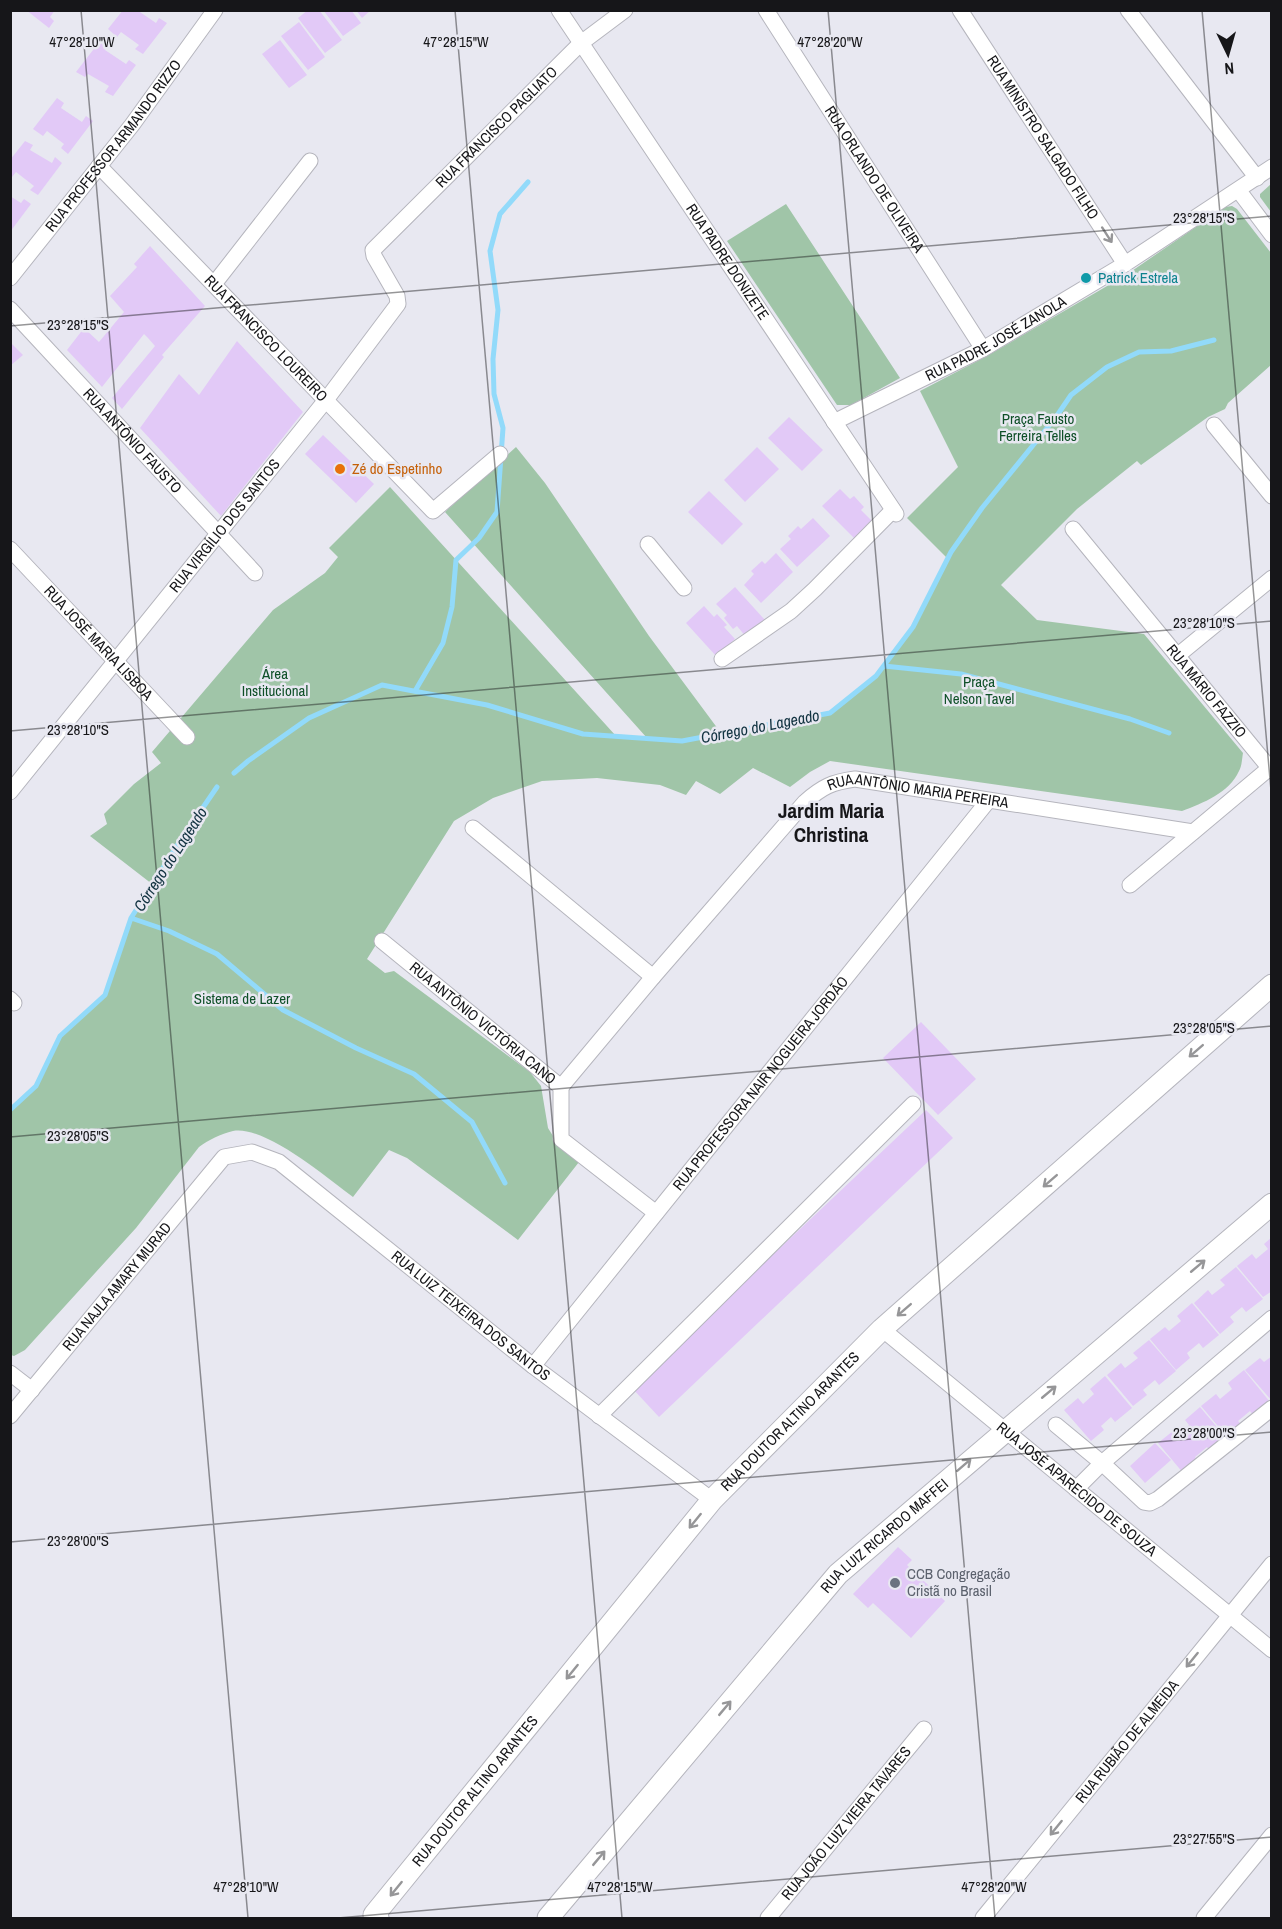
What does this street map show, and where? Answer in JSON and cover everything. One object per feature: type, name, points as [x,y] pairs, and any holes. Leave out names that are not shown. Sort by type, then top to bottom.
[{"type":"street","name":"RUA PROFESSOR ARMANDO RIZZO","points":[[10,278],[132,125],[215,10]]},
{"type":"street","name":"RUA PADRE DONIZETE","points":[[560,10],[894,512],[791,611],[722,659]]},
{"type":"street","name":"RUA FRANCISCO PAGLIATO","points":[[374,250],[581,43],[625,10]]},
{"type":"street","name":"RUA ORLANDO DE OLIVEIRA","points":[[766,10],[983,349]]},
{"type":"street","name":"RUA MINISTRO SALGADO FILHO","points":[[960,10],[1125,264]]},
{"type":"street","points":[[1128,10],[1257,178]]},
{"type":"street","points":[[214,284],[310,161]]},
{"type":"street","name":"RUA FRANCISCO LOUREIRO","points":[[99,166],[433,511],[500,454]]},
{"type":"street","name":"RUA PADRE JOSÉ ZANOLA","points":[[834,422],[983,349],[1125,264],[1272,168]]},
{"type":"street","points":[[1239,191],[1272,235]]},
{"type":"street","name":"RUA VIRGÍLIO DOS SANTOS","points":[[11,789],[326,400],[398,303],[398,296],[374,256],[374,250]]},
{"type":"street","name":"RUA ANTÔNIO FAUSTO","points":[[10,309],[255,573]]},
{"type":"street","points":[[1214,425],[1272,496]]},
{"type":"street","name":"RUA MÁRIO FAZZIO","points":[[1073,529],[1271,768]]},
{"type":"street","points":[[648,544],[684,588]]},
{"type":"street","name":"RUA JOSÉ MARIA LISBOA","points":[[10,549],[186,737]]},
{"type":"street","points":[[1177,656],[1272,578]]},
{"type":"street","points":[[1130,885],[1271,768]]},
{"type":"street","name":"RUA ANTÔNIO MARIA PEREIRA","points":[[561,1087],[805,802],[821,788],[838,781],[855,779],[1193,832]]},
{"type":"street","name":"RUA PROFESSORA NAIR NOGUEIRA JORDÃO","points":[[533,1366],[988,801]]},
{"type":"street","points":[[473,828],[653,977]]},
{"type":"street","name":"RUA ANTÔNIO VICTÓRIA CANO","points":[[382,941],[561,1087],[561,1139],[656,1213]]},
{"type":"street","name":"RUA DOUTOR ALTINO ARANTES","points":[[375,1917],[712,1500],[882,1329],[1272,985]]},
{"type":"street","points":[[598,1416],[913,1104]]},
{"type":"street","name":"RUA LUIZ TEIXEIRA DOS SANTOS","points":[[224,1157],[252,1152],[279,1162],[533,1366],[712,1500]]},
{"type":"street","name":"RUA NAJLA AMARY MURAD","points":[[10,1416],[224,1157]]},
{"type":"street","name":"RUA LUIZ RICARDO MAFFEI","points":[[548,1918],[838,1574],[1272,1204]]},
{"type":"street","points":[[1076,1489],[1102,1463],[1272,1318]]},
{"type":"street","name":"RUA JOSÉ APARECIDO DE SOUZA","points":[[882,1329],[1272,1650]]},
{"type":"street","points":[[10,1373],[32,1390]]},
{"type":"street","points":[[1056,1425],[1144,1502],[1150,1503],[1272,1408]]},
{"type":"street","name":"RUA RUBIÃO DE ALMEIDA","points":[[983,1918],[1272,1564]]},
{"type":"street","name":"RUA JOÃO LUIZ VIEIRA TAVARES","points":[[768,1918],[924,1729]]},
{"type":"street","points":[[1204,1918],[1272,1835]]},
{"type":"green space","points":[[1271,184],[1271,212],[1260,194]]},
{"type":"green space","points":[[786,204],[900,378],[851,405],[837,405],[727,241]]},
{"type":"green space","points":[[1232,206],[1237,209],[1271,253],[1271,365],[1228,403],[1225,409],[1208,417],[1141,465],[1137,461],[1077,509],[1001,585],[1037,620],[1144,634],[1243,753],[1240,769],[1229,785],[1207,801],[1182,811],[830,761],[790,787],[753,768],[720,794],[696,781],[686,795],[660,785],[597,778],[542,781],[493,798],[454,821],[367,959],[385,973],[394,971],[530,1072],[541,1086],[548,1128],[558,1144],[579,1162],[518,1240],[407,1158],[389,1150],[353,1197],[278,1144],[246,1131],[233,1131],[199,1147],[136,1228],[25,1350],[14,1356],[11,1355],[11,1110],[36,1086],[60,1036],[105,995],[131,918],[152,884],[90,836],[107,824],[104,814],[134,784],[161,763],[152,752],[273,610],[325,573],[338,557],[329,548],[390,487],[616,736],[647,738],[445,512],[516,447],[545,483],[649,636],[721,733],[829,713],[876,676],[913,627],[948,559],[907,518],[958,467],[920,391],[987,356],[1126,275],[1225,207]]},
{"type":"building","points":[[26,10],[55,10],[50,17],[54,21],[49,28]]},
{"type":"building","points":[[123,10],[137,10],[156,23],[159,18],[167,23],[143,54],[135,49],[139,45],[121,32],[117,37],[108,29]]},
{"type":"building","points":[[308,10],[319,10],[342,40],[325,53],[298,18]]},
{"type":"building","points":[[323,10],[351,10],[361,23],[343,36]]},
{"type":"building","points":[[356,10],[371,10],[362,18]]},
{"type":"building","points":[[299,22],[325,57],[308,70],[281,36]]},
{"type":"building","points":[[280,40],[307,75],[289,88],[262,54]]},
{"type":"building","points":[[100,41],[107,45],[105,50],[126,64],[129,60],[136,65],[113,96],[105,92],[109,86],[88,74],[85,77],[76,72]]},
{"type":"building","points":[[57,98],[64,103],[61,108],[82,122],[86,116],[93,121],[68,154],[61,148],[64,144],[47,131],[43,136],[33,129]]},
{"type":"building","points":[[25,141],[33,145],[30,150],[52,163],[55,157],[62,163],[38,195],[30,190],[34,186],[16,172],[12,177],[10,176],[10,160]]},
{"type":"building","points":[[10,196],[21,203],[24,199],[31,204],[10,232]]},
{"type":"building","points":[[150,246],[205,306],[162,355],[164,357],[122,409],[112,398],[155,346],[148,338],[144,334],[102,387],[67,350],[84,328],[99,342],[124,312],[110,296],[137,267],[134,264]]},
{"type":"building","points":[[237,341],[303,412],[221,516],[140,428],[179,374],[199,395]]},
{"type":"building","points":[[10,342],[23,355],[10,366]]},
{"type":"building","points":[[789,417],[823,450],[802,471],[768,438]]},
{"type":"building","name":"Zé do Espetinho","points":[[323,435],[374,484],[356,503],[305,454]]},
{"type":"building","points":[[757,447],[779,469],[745,502],[724,480]]},
{"type":"building","points":[[840,489],[850,499],[854,496],[864,507],[861,510],[872,521],[854,538],[822,506]]},
{"type":"building","points":[[709,491],[743,524],[722,545],[688,512]]},
{"type":"building","points":[[813,518],[830,536],[797,567],[780,549],[791,539],[788,536],[798,526],[801,529]]},
{"type":"building","points":[[776,553],[793,572],[761,603],[744,585],[754,574],[751,571],[762,561],[765,564]]},
{"type":"building","points":[[735,587],[765,620],[746,637],[737,626],[733,629],[724,618],[727,615],[716,604]]},
{"type":"building","points":[[704,606],[714,617],[717,614],[727,625],[724,627],[735,639],[716,656],[686,623]]},
{"type":"building","points":[[921,1022],[976,1079],[938,1115],[883,1058]]},
{"type":"building","points":[[926,1110],[953,1138],[659,1417],[632,1388]]},
{"type":"building","points":[[1272,1237],[1272,1291],[1263,1297],[1237,1266],[1252,1254],[1256,1259],[1268,1249],[1264,1244]]},
{"type":"building","points":[[1236,1267],[1263,1299],[1246,1312],[1242,1307],[1230,1317],[1234,1322],[1220,1334],[1194,1303],[1208,1290],[1212,1295],[1225,1285],[1220,1280]]},
{"type":"building","points":[[1192,1303],[1219,1335],[1203,1348],[1199,1343],[1187,1353],[1190,1358],[1176,1370],[1150,1339],[1165,1327],[1169,1331],[1181,1321],[1177,1316]]},
{"type":"building","points":[[1149,1340],[1176,1371],[1159,1385],[1155,1380],[1143,1390],[1147,1395],[1133,1406],[1107,1375],[1121,1363],[1125,1368],[1138,1358],[1133,1353]]},
{"type":"building","points":[[1272,1356],[1272,1401],[1245,1370],[1260,1358],[1264,1362]]},
{"type":"building","points":[[1244,1370],[1270,1402],[1254,1416],[1250,1411],[1238,1421],[1242,1425],[1227,1437],[1201,1406],[1216,1394],[1220,1399],[1232,1389],[1228,1383]]},
{"type":"building","points":[[1105,1376],[1132,1408],[1115,1422],[1111,1417],[1101,1426],[1104,1430],[1091,1441],[1064,1410],[1078,1398],[1083,1404],[1094,1394],[1090,1389]]},
{"type":"building","points":[[1200,1407],[1227,1439],[1211,1452],[1207,1447],[1195,1457],[1198,1462],[1184,1474],[1158,1443],[1173,1431],[1177,1435],[1189,1425],[1185,1420]]},
{"type":"building","points":[[1155,1443],[1171,1460],[1145,1483],[1130,1466]]},
{"type":"building","name":"CCB Congregação Cristã no Brasil","points":[[898,1547],[912,1560],[907,1565],[945,1601],[911,1638],[873,1603],[868,1608],[853,1594]]},
{"type":"waterway","points":[[415,691],[443,643],[452,607],[456,560],[479,538],[497,512],[503,428],[494,394],[493,359],[498,310],[490,251],[500,214],[528,182]]},
{"type":"waterway","name":"Córrego do Lageado","points":[[234,773],[309,718],[382,685],[487,705],[583,734],[682,741],[830,713],[876,676],[913,627],[951,552],[982,508],[1056,417],[1071,395],[1107,367],[1139,352],[1171,351],[1214,340]]},
{"type":"waterway","points":[[884,666],[961,674],[1130,719],[1169,733]]},
{"type":"waterway","name":"Córrego do Lageado","points":[[10,1110],[36,1086],[60,1036],[105,995],[131,918],[217,787]]},
{"type":"waterway","points":[[131,918],[169,931],[217,954],[283,1010],[356,1048],[414,1074],[472,1122],[505,1183]]},
{"type":"place","name":"Patrick Estrela","points":[[1086,278]]},
{"type":"place","name":"Zé do Espetinho","points":[[340,469]]},
{"type":"place","name":"CCB Congregação Cristã no Brasil","points":[[895,1583]]},
{"type":"district","name":"Jardim Maria Christina","points":[[831,823]]},
{"type":"park label","name":"Praça Fausto Ferreira Telles","points":[[1038,428]]},
{"type":"park label","name":"Área Institucional","points":[[275,682]]},
{"type":"park label","name":"Praça Nelson Tavel","points":[[979,690]]},
{"type":"park label","name":"Sistema de Lazer","points":[[242,999]]}]
